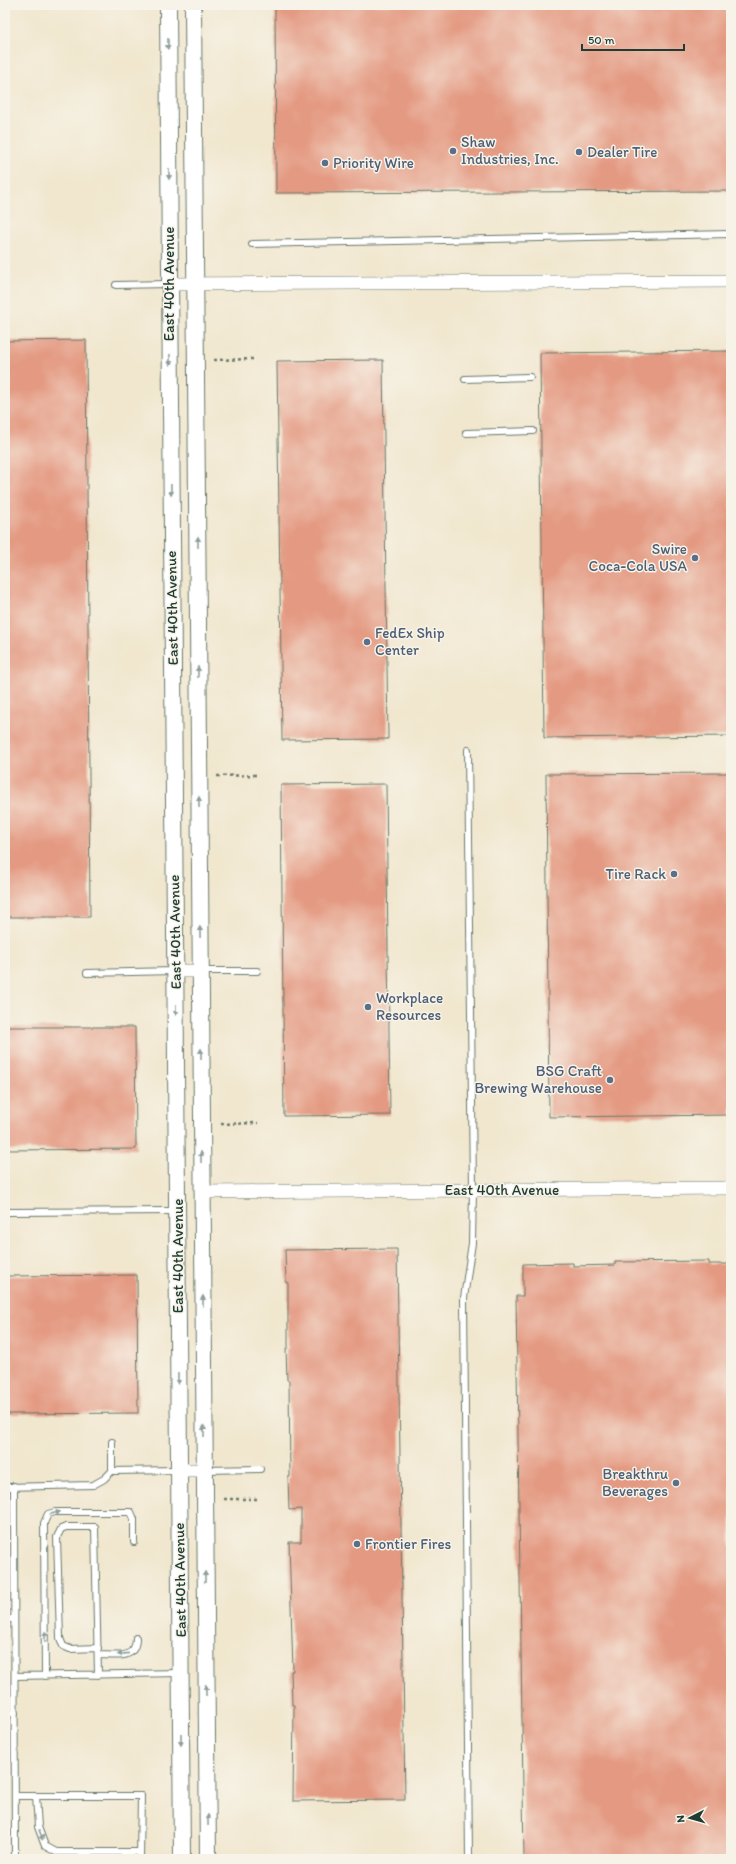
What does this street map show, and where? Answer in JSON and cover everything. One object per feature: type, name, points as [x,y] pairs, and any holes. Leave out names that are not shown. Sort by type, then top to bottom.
[{"type":"street","name":"East 40th Avenue","points":[[168,5],[182,1859]]},
{"type":"street","name":"East 40th Avenue","points":[[193,5],[208,1859]]},
{"type":"street","points":[[169,284],[731,281]]},
{"type":"street","points":[[176,971],[200,971]]},
{"type":"street","points":[[177,1112],[187,1170],[193,1185],[202,1192]]},
{"type":"street","name":"East 40th Avenue","points":[[202,1192],[731,1188]]},
{"type":"street","points":[[178,1470],[204,1470]]},
{"type":"lane","points":[[252,244],[731,234]]},
{"type":"lane","points":[[116,285],[169,284]]},
{"type":"lane","points":[[465,379],[530,377]]},
{"type":"lane","points":[[466,433],[533,431]]},
{"type":"lane","points":[[468,750],[473,1190],[472,1243],[464,1298],[469,1859]]},
{"type":"lane","points":[[87,972],[176,971]]},
{"type":"lane","points":[[200,971],[257,971]]},
{"type":"lane","points":[[5,1212],[178,1211]]},
{"type":"lane","points":[[112,1442],[112,1471]]},
{"type":"lane","points":[[5,1487],[93,1485],[104,1479],[112,1471],[178,1470]]},
{"type":"lane","points":[[204,1470],[260,1470]]},
{"type":"lane","points":[[14,1486],[15,1859]]},
{"type":"lane","points":[[45,1676],[44,1523],[48,1514],[55,1512],[131,1512],[134,1519],[134,1542]]},
{"type":"lane","points":[[98,1648],[70,1649],[63,1646],[60,1638],[57,1537],[61,1529],[66,1527],[95,1527],[98,1648],[98,1675]]},
{"type":"lane","points":[[5,1620],[14,1619]]},
{"type":"lane","points":[[98,1655],[127,1654],[132,1652],[136,1646],[136,1638]]},
{"type":"lane","points":[[15,1676],[180,1673]]},
{"type":"lane","points":[[5,1713],[14,1713]]},
{"type":"lane","points":[[15,1796],[141,1796],[140,1859]]},
{"type":"lane","points":[[36,1796],[38,1828],[45,1846],[56,1852],[140,1852]]},
{"type":"path","points":[[214,360],[253,359]]},
{"type":"path","points":[[217,776],[257,775]]},
{"type":"path","points":[[221,1124],[258,1123]]},
{"type":"path","points":[[224,1499],[260,1499]]},
{"type":"building","points":[[275,5],[731,5],[731,191],[276,193]]},
{"type":"building","points":[[86,340],[90,917],[5,917],[5,341]]},
{"type":"building","points":[[731,351],[731,736],[544,738],[540,353]]},
{"type":"building","points":[[383,360],[388,739],[282,740],[277,361]]},
{"type":"building","points":[[731,773],[731,1115],[549,1117],[546,774]]},
{"type":"building","points":[[386,784],[390,1115],[284,1116],[281,785]]},
{"type":"building","points":[[5,1027],[135,1027],[136,1149],[5,1150]]},
{"type":"building","points":[[397,1249],[405,1800],[293,1801],[294,1705],[292,1705],[291,1671],[293,1671],[289,1542],[301,1542],[301,1509],[289,1510],[289,1380],[287,1380],[286,1348],[288,1348],[288,1283],[286,1283],[285,1250]]},
{"type":"building","points":[[709,1261],[709,1264],[731,1264],[731,1859],[524,1859],[516,1296],[523,1296],[523,1264],[573,1263],[573,1266],[615,1265],[615,1262]]},
{"type":"building","points":[[137,1275],[138,1413],[5,1414],[5,1276]]},
{"type":"place","name":"Shaw Industries, Inc.","points":[[453,151]]},
{"type":"place","name":"Dealer Tire","points":[[579,152]]},
{"type":"place","name":"Priority Wire","points":[[325,163]]},
{"type":"place","name":"Swire Coca-Cola USA","points":[[695,558]]},
{"type":"place","name":"FedEx Ship Center","points":[[367,642]]},
{"type":"place","name":"Tire Rack","points":[[674,874]]},
{"type":"place","name":"Workplace Resources","points":[[368,1007]]},
{"type":"place","name":"BSG Craft Brewing Warehouse","points":[[610,1080]]},
{"type":"place","name":"Breakthru Beverages","points":[[676,1483]]},
{"type":"place","name":"Frontier Fires","points":[[357,1544]]}]
